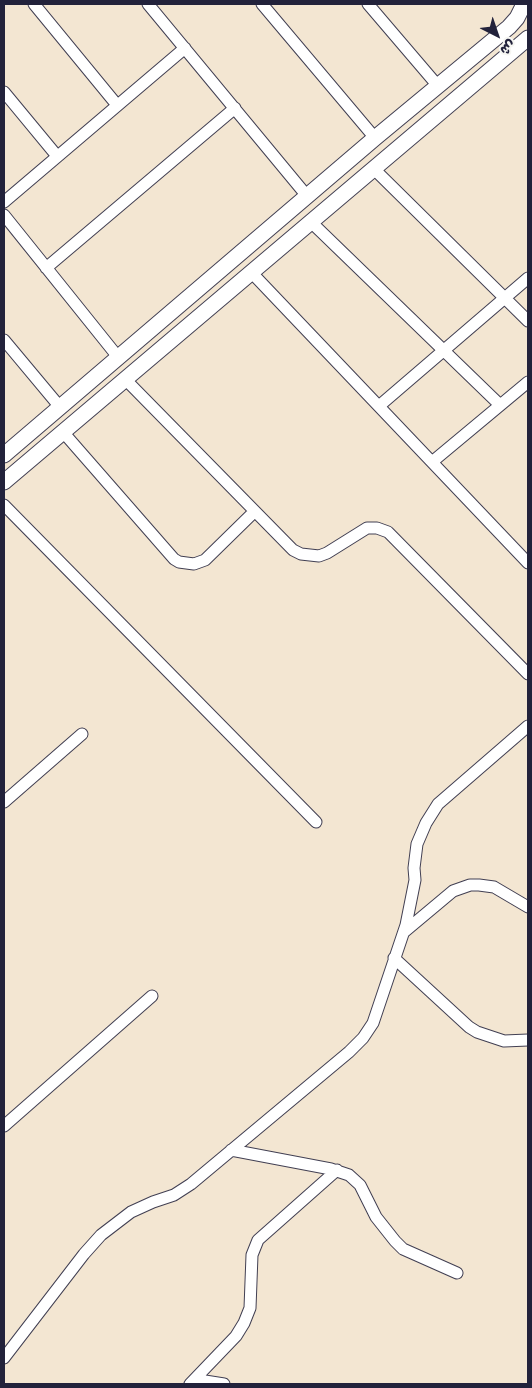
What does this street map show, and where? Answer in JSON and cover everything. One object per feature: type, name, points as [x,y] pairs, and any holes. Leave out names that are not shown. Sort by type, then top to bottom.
[{"type":"street","points":[[34,4],[117,105]]},
{"type":"street","points":[[148,4],[307,196]]},
{"type":"street","points":[[262,4],[375,138]]},
{"type":"street","points":[[368,4],[438,86]]},
{"type":"street","points":[[4,455],[375,138],[514,22],[525,8]]},
{"type":"street","points":[[4,482],[528,38]]},
{"type":"street","points":[[4,202],[185,48]]},
{"type":"street","points":[[4,92],[57,156]]},
{"type":"street","points":[[46,268],[235,108]]},
{"type":"street","points":[[374,168],[528,321]]},
{"type":"street","points":[[4,215],[118,357]]},
{"type":"street","points":[[311,222],[500,405]]},
{"type":"street","points":[[252,272],[528,563]]},
{"type":"street","points":[[379,406],[528,278]]},
{"type":"street","points":[[148,332],[162,348]]},
{"type":"street","points":[[4,340],[60,407]]},
{"type":"street","points":[[125,380],[293,550],[310,556],[319,556],[367,528],[378,528],[388,532],[528,674]]},
{"type":"street","points":[[432,462],[528,382]]},
{"type":"street","points":[[63,432],[174,559],[179,562],[194,564],[205,560],[254,512]]},
{"type":"street","points":[[4,505],[316,822]]},
{"type":"street","points":[[4,1358],[84,1254],[101,1235],[131,1212],[183,1190],[349,1052],[363,1038],[373,1023],[403,932],[415,880],[414,868],[417,844],[426,823],[438,804],[528,726]]},
{"type":"street","points":[[4,802],[82,734]]},
{"type":"street","points":[[403,932],[453,891],[470,885],[494,887],[528,907]]},
{"type":"street","points":[[394,958],[461,1020],[477,1032],[504,1042],[528,1040]]},
{"type":"street","points":[[4,1126],[152,996]]},
{"type":"street","points":[[231,1150],[337,1170],[349,1176],[360,1185],[381,1225],[403,1249],[457,1273]]},
{"type":"street","points":[[191,1384],[231,1341],[244,1323],[250,1308],[252,1255],[258,1240],[337,1170]]},
{"type":"street","points":[[191,1384],[205,1381],[224,1384]]}]
